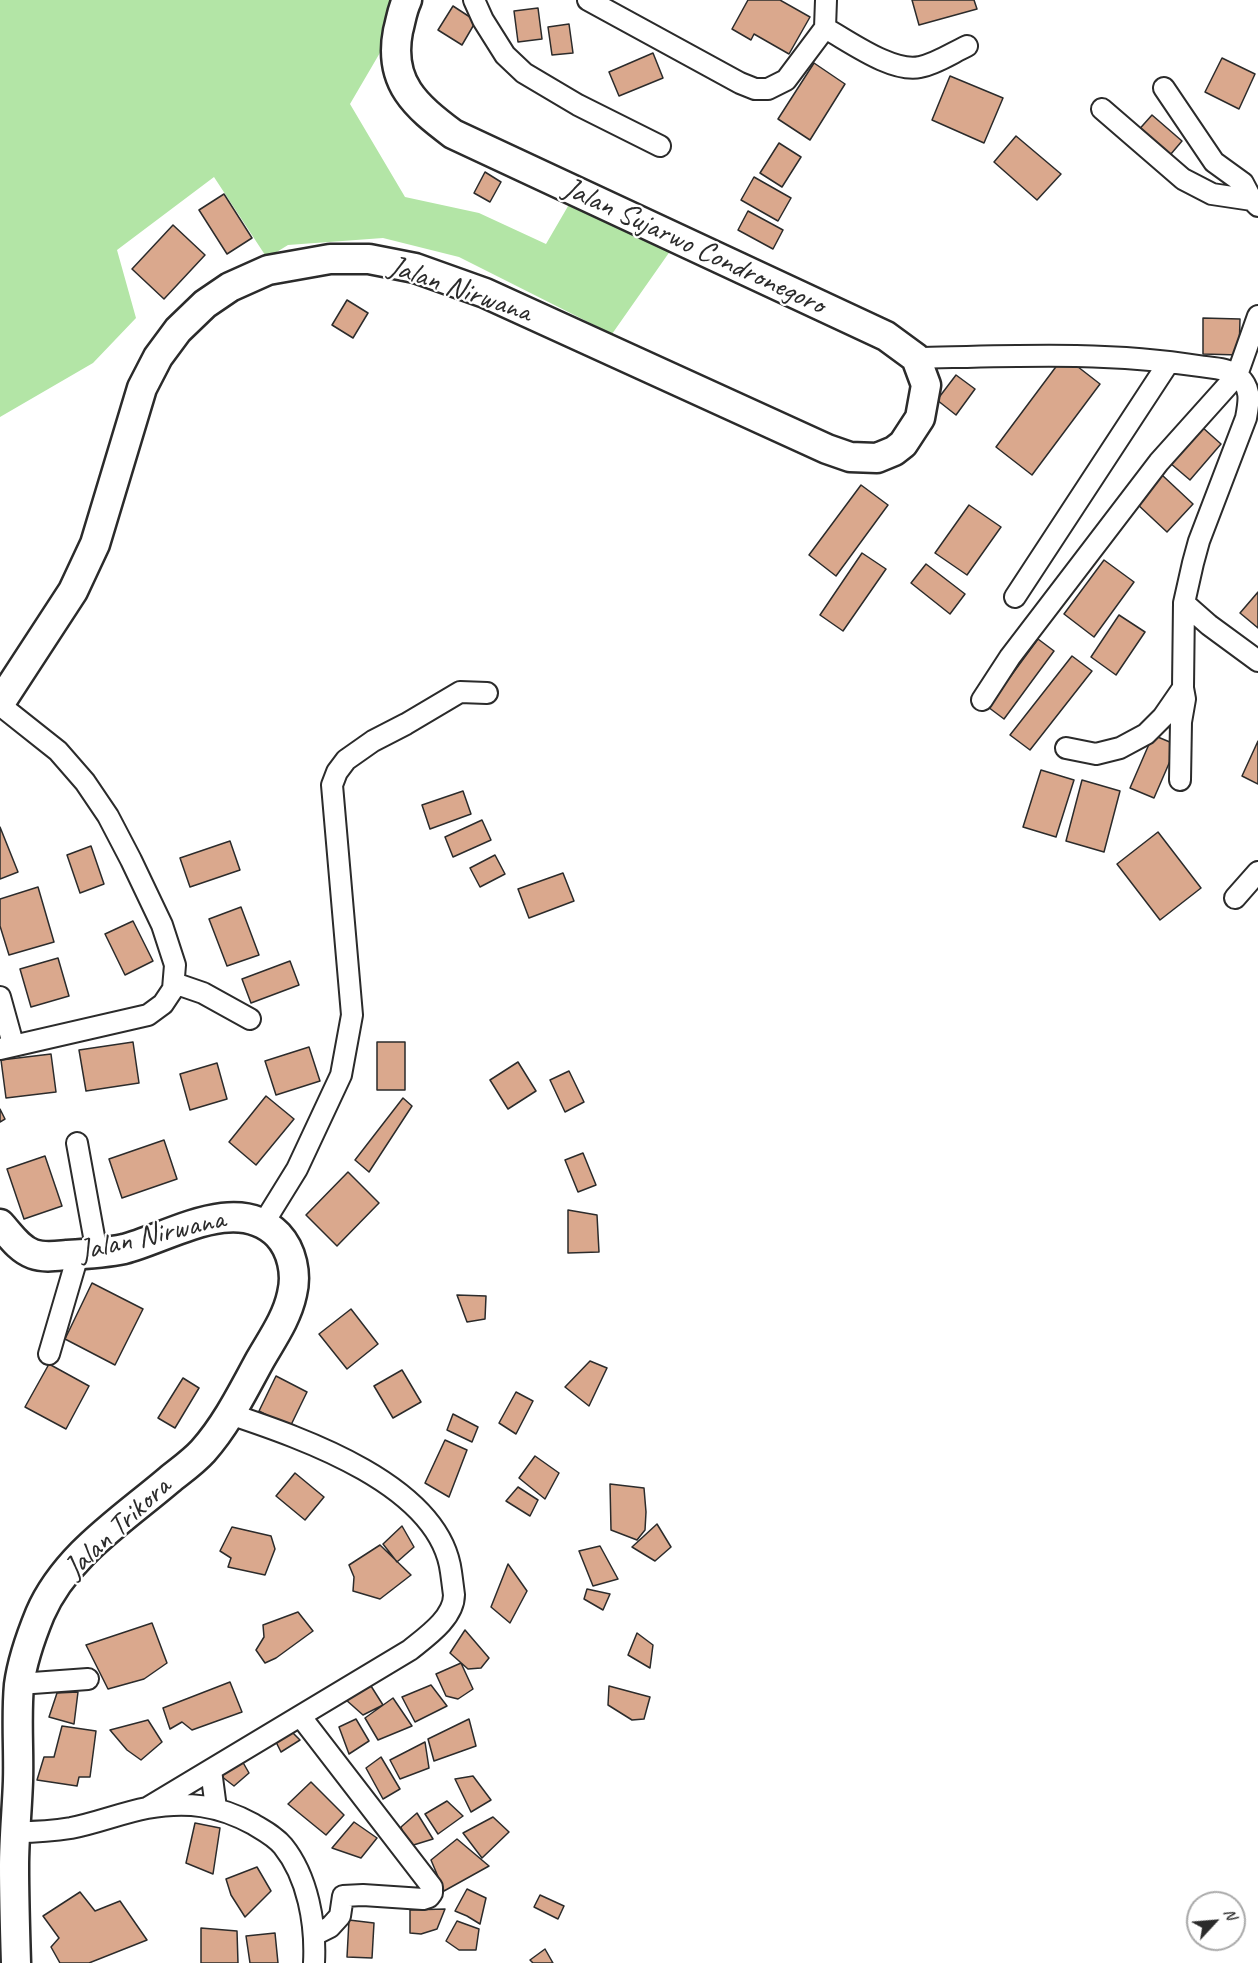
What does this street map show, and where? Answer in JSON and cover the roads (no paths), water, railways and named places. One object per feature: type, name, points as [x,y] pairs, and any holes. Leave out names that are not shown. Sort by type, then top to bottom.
[{"type":"street","name":"Jalan Sujarwo Condronegoro","points":[[407,0],[403,8],[397,39],[396,57],[399,71],[408,93],[424,113],[453,134],[886,336],[916,358]]},
{"type":"street","points":[[474,0],[483,20],[505,55],[524,73],[578,105],[660,146]]},
{"type":"street","points":[[588,0],[755,89],[768,89],[786,80],[825,28],[826,0]]},
{"type":"street","points":[[825,28],[888,62],[906,67],[917,68],[928,65],[967,46]]},
{"type":"street","points":[[1164,88],[1214,162],[1243,183],[1255,203]]},
{"type":"street","points":[[1102,109],[1183,179],[1212,194],[1255,203]]},
{"type":"street","name":"Jalan Nirwana","points":[[0,704],[78,582],[95,544],[142,388],[158,357],[178,330],[205,304],[230,287],[268,270],[330,259],[369,259],[415,268],[485,292],[827,449],[850,457],[877,458],[894,451],[903,444],[920,418],[926,385],[916,358]]},
{"type":"street","points":[[982,700],[1010,657],[1159,462],[1237,375],[1258,316]]},
{"type":"street","points":[[916,358],[1052,356],[1169,362],[1222,369],[1237,375],[1248,389],[1250,398],[1246,418],[1199,541],[1184,603],[1183,688],[1185,699],[1181,722],[1180,780]]},
{"type":"street","points":[[1015,597],[1169,362]]},
{"type":"street","points":[[1184,603],[1209,625],[1258,661]]},
{"type":"street","points":[[1066,748],[1096,754],[1119,748],[1146,734],[1163,717],[1183,688]]},
{"type":"street","points":[[269,1229],[341,1075],[352,1015],[332,785],[337,772],[346,760],[373,741],[460,692],[487,693]]},
{"type":"street","points":[[0,704],[58,751],[85,782],[108,816],[162,925],[175,965],[173,989],[163,1004],[148,1016],[6,1046],[0,996]]},
{"type":"street","points":[[1235,897],[1258,872]]},
{"type":"street","points":[[174,983],[203,993],[250,1019]]},
{"type":"street","points":[[49,1354],[88,1254],[77,1143]]},
{"type":"street","name":"Jalan Nirwana","points":[[1,1228],[32,1254],[43,1256],[88,1254],[125,1248],[188,1226],[228,1217],[256,1220],[269,1229]]},
{"type":"street","name":"Jalan Trikora","points":[[16,1963],[7,1863],[16,1832],[19,1684],[30,1642],[50,1594],[68,1569],[85,1550],[201,1454],[230,1414],[286,1314],[293,1293],[294,1275],[290,1254],[284,1243],[269,1229]]},
{"type":"street","points":[[147,1808],[410,1650],[441,1623],[450,1610],[454,1597],[450,1562],[441,1541],[420,1513],[400,1494],[362,1468],[310,1442],[230,1414]]},
{"type":"street","points":[[19,1684],[88,1679]]},
{"type":"street","points":[[301,1717],[432,1887],[432,1893],[423,1899],[343,1896],[340,1916],[330,1927],[314,1935]]},
{"type":"street","points":[[212,1770],[216,1808]]},
{"type":"street","points":[[16,1832],[37,1832],[73,1827],[147,1808],[187,1804],[229,1812],[266,1831],[281,1844],[293,1860],[308,1902],[314,1935],[314,1963]]}]
